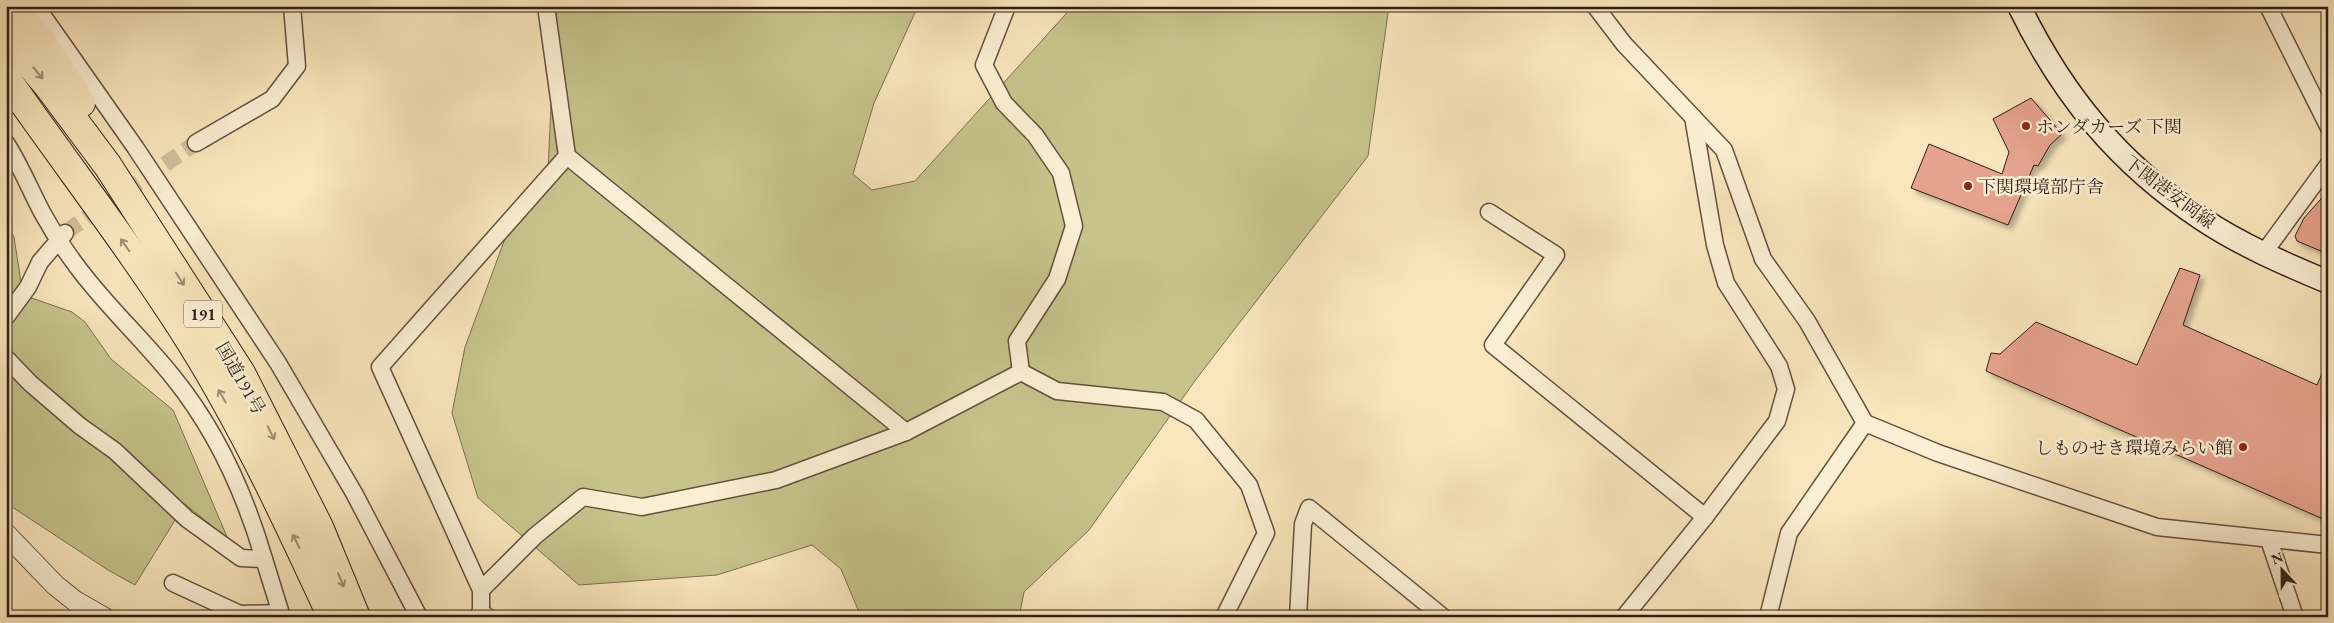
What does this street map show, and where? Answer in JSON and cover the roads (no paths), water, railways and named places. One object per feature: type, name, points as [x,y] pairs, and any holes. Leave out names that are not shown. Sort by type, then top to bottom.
[{"type":"highway","points":[[13,6],[40,40],[74,91],[164,254]]},
{"type":"highway","name":"国道191号","points":[[6,36],[49,87],[108,166],[240,373],[319,527],[356,617]]},
{"type":"highway","name":"国道191号","points":[[6,78],[142,270],[192,345],[263,473],[332,617]]},
{"type":"highway","points":[[6,103],[63,160]]},
{"type":"main road","name":"下関港安岡線","points":[[2019,6],[2053,69],[2084,113],[2122,156],[2154,184],[2203,220],[2263,254],[2328,282]]},
{"type":"street","points":[[36,6],[136,146],[278,363],[354,493],[419,617]]},
{"type":"street","points":[[196,143],[272,99],[297,66],[292,6]]},
{"type":"street","points":[[546,6],[567,156],[906,432]]},
{"type":"street","points":[[1007,6],[984,65],[1004,103],[1035,136],[1061,173],[1074,226],[1057,279],[1017,341],[1021,372]]},
{"type":"street","points":[[1595,6],[1624,44],[1724,150],[1763,260],[1807,320],[1865,424],[1938,453],[2157,527],[2328,545]]},
{"type":"street","points":[[2268,6],[2328,126]]},
{"type":"street","points":[[1624,617],[1705,517],[1777,421],[1786,389],[1779,366],[1726,284],[1715,245],[1693,117]]},
{"type":"street","points":[[6,143],[42,212],[62,236],[93,286],[174,378],[222,451],[240,492],[264,559],[281,615],[240,614],[173,583]]},
{"type":"street","points":[[482,617],[481,590],[380,367],[567,156]]},
{"type":"street","points":[[2263,254],[2328,165]]},
{"type":"street","points":[[1489,212],[1556,255],[1492,345],[1705,517]]},
{"type":"street","points":[[6,317],[28,287],[40,262],[62,236]]},
{"type":"street","points":[[6,358],[80,426],[126,461],[187,519],[241,558],[264,559]]},
{"type":"street","points":[[481,590],[536,536],[583,497],[642,507],[776,480],[906,432],[1021,372]]},
{"type":"street","points":[[1021,372],[1057,391],[1163,402],[1196,420],[1249,485],[1266,533],[1224,617]]},
{"type":"street","points":[[1768,617],[1789,532],[1865,424]]},
{"type":"street","points":[[1298,617],[1302,524],[1310,508],[1443,617]]},
{"type":"street","points":[[6,534],[55,585],[75,602],[103,617]]},
{"type":"street","points":[[2269,540],[2295,617]]},
{"type":"tunnel","points":[[66,232],[196,143]]},
{"type":"place","name":"ホンダカーズ 下関","points":[[2026,126]]},
{"type":"place","name":"下関環境部庁舎","points":[[1968,186]]},
{"type":"place","name":"しものせき環境みらい館","points":[[2243,447]]}]
